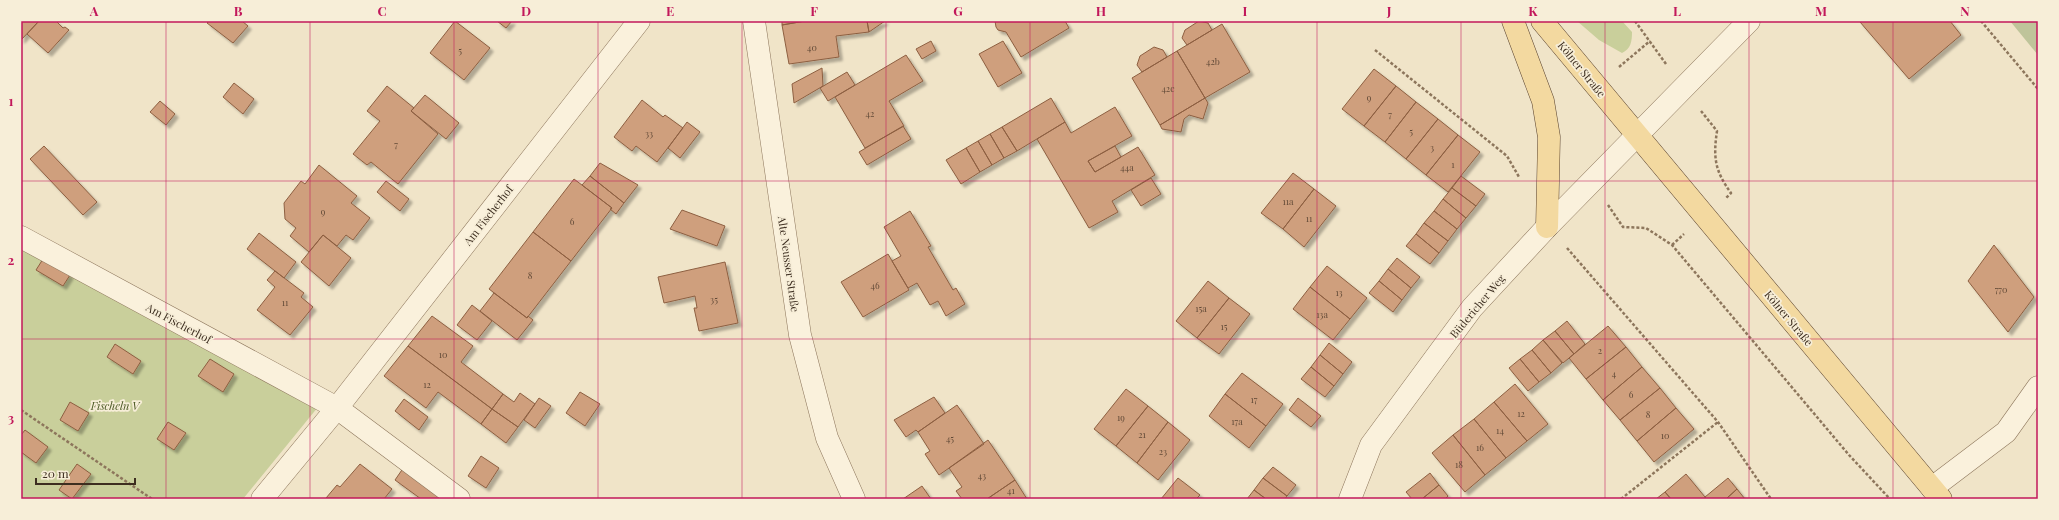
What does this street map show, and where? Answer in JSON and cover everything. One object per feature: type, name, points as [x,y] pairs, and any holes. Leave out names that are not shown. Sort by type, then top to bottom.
[{"type":"main road","points":[[1513,21],[1543,101],[1549,137],[1547,226]]},
{"type":"main road","name":"Kölner Straße","points":[[1542,21],[1937,494]]},
{"type":"street","name":"Am Fischerhof","points":[[262,499],[337,408],[639,21]]},
{"type":"street","name":"Alte Neusser Straße","points":[[754,21],[800,334],[827,438],[854,499]]},
{"type":"street","points":[[1637,136],[1748,21]]},
{"type":"street","name":"Büdericher Weg","points":[[1350,499],[1371,445],[1472,308],[1547,226],[1637,136]]},
{"type":"street","name":"Am Fischerhof","points":[[21,237],[337,408],[459,499]]},
{"type":"street","points":[[1937,494],[2006,432],[2038,387]]},
{"type":"path","points":[[1635,21],[1682,88]]},
{"type":"path","points":[[1981,21],[2038,89]]},
{"type":"path","points":[[1375,50],[1507,156],[1522,182]]},
{"type":"path","points":[[1592,181],[1623,227],[1646,228],[1672,245],[1849,455],[1890,499]]},
{"type":"path","points":[[1547,226],[1718,422],[1771,499]]},
{"type":"path","points":[[21,410],[152,499]]},
{"type":"path","points":[[1621,499],[1718,422]]},
{"type":"green space","points":[[1577,21],[1622,21],[1632,32],[1632,39],[1627,49],[1622,53],[1599,40]]},
{"type":"green space","points":[[2010,21],[2038,21],[2038,55]]},
{"type":"green space","name":"Fischeln V","points":[[21,247],[318,407],[243,499],[21,499]]},
{"type":"building","points":[[21,21],[39,21],[21,40]]},
{"type":"building","points":[[39,21],[56,21],[63,28],[65,27],[69,30],[48,53],[27,34]]},
{"type":"building","points":[[209,21],[242,21],[248,26],[233,43],[207,23]]},
{"type":"building","points":[[455,21],[490,48],[464,80],[430,53]]},
{"type":"building","points":[[497,21],[512,21],[506,28]]},
{"type":"building","points":[[782,21],[805,21],[782,25]]},
{"type":"building","points":[[805,21],[867,21],[869,32],[836,36],[839,57],[789,64],[782,25]]},
{"type":"building","points":[[867,21],[885,21],[869,32]]},
{"type":"building","points":[[995,21],[1065,21],[1069,28],[1021,57],[1006,32],[998,30]]},
{"type":"building","points":[[1199,21],[1208,23],[1212,30],[1187,45],[1182,38],[1185,30]]},
{"type":"building","points":[[1950,21],[1961,35],[1909,79],[1860,22]]},
{"type":"building","points":[[1222,24],[1250,72],[1205,98],[1177,51]]},
{"type":"building","points":[[931,41],[936,51],[922,59],[916,49]]},
{"type":"building","points":[[1003,41],[1022,73],[998,87],[979,54]]},
{"type":"building","points":[[1154,47],[1163,50],[1167,57],[1142,72],[1137,65],[1140,56]]},
{"type":"building","points":[[1177,51],[1205,98],[1160,125],[1132,78]]},
{"type":"building","points":[[906,55],[923,81],[889,101],[904,126],[865,148],[835,97]]},
{"type":"building","points":[[822,68],[823,86],[794,103],[792,84]]},
{"type":"building","points":[[1374,69],[1396,86],[1364,126],[1342,109]]},
{"type":"building","points":[[847,72],[855,85],[828,101],[820,88]]},
{"type":"building","points":[[234,83],[254,99],[243,114],[223,97]]},
{"type":"building","points":[[387,86],[414,108],[411,111],[438,134],[398,184],[371,162],[367,165],[353,154],[380,121],[367,111]]},
{"type":"building","points":[[1396,86],[1416,102],[1385,142],[1364,126]]},
{"type":"building","points":[[425,95],[459,123],[446,139],[411,111]]},
{"type":"building","points":[[1051,98],[1065,122],[1017,151],[1002,127]]},
{"type":"building","points":[[1205,98],[1208,103],[1203,119],[1189,115],[1184,119],[1181,132],[1162,129],[1160,125]]},
{"type":"building","points":[[642,100],[663,117],[665,115],[683,128],[657,162],[636,146],[632,151],[614,137]]},
{"type":"building","points":[[160,101],[175,114],[166,125],[150,112]]},
{"type":"building","points":[[1416,102],[1438,119],[1406,159],[1385,142]]},
{"type":"building","points":[[1115,107],[1132,136],[1088,161],[1095,172],[1138,147],[1155,175],[1112,201],[1118,212],[1089,228],[1037,139],[1065,122],[1071,133]]},
{"type":"building","points":[[1438,119],[1458,135],[1426,175],[1406,159]]},
{"type":"building","points":[[687,122],[700,132],[680,158],[668,148]]},
{"type":"building","points":[[903,126],[911,139],[867,165],[859,152]]},
{"type":"building","points":[[1002,127],[1017,151],[1004,158],[990,134]]},
{"type":"building","points":[[990,134],[1004,158],[992,165],[978,141]]},
{"type":"building","points":[[1458,135],[1480,152],[1448,192],[1426,175]]},
{"type":"building","points":[[978,141],[992,165],[980,172],[966,148]]},
{"type":"building","points":[[44,146],[97,202],[83,215],[30,159]]},
{"type":"building","points":[[1115,146],[1121,157],[1095,172],[1088,161]]},
{"type":"building","points":[[966,148],[980,172],[961,184],[946,160]]},
{"type":"building","points":[[600,163],[638,185],[624,203],[590,176]]},
{"type":"building","points":[[319,165],[357,196],[351,203],[370,218],[353,240],[346,235],[337,246],[323,235],[309,252],[290,236],[296,228],[285,219],[284,203],[301,181],[305,184]]},
{"type":"building","points":[[1293,173],[1314,189],[1283,229],[1261,213]]},
{"type":"building","points":[[590,176],[624,203],[616,214],[610,209],[612,208],[582,185]]},
{"type":"building","points":[[1461,176],[1485,194],[1476,206],[1452,188]]},
{"type":"building","points":[[1151,178],[1161,194],[1141,206],[1131,190]]},
{"type":"building","points":[[574,179],[612,208],[571,261],[533,232]]},
{"type":"building","points":[[386,181],[409,199],[400,211],[377,192]]},
{"type":"building","points":[[1452,188],[1476,206],[1466,218],[1443,199]]},
{"type":"building","points":[[1314,189],[1336,206],[1304,247],[1283,229]]},
{"type":"building","points":[[1443,199],[1466,218],[1457,229],[1434,211]]},
{"type":"building","points":[[682,210],[725,226],[717,246],[670,229]]},
{"type":"building","points":[[910,211],[931,246],[928,247],[953,290],[956,288],[965,304],[946,316],[938,301],[930,305],[917,283],[908,288],[892,261],[901,256],[884,227]]},
{"type":"building","points":[[1434,211],[1457,229],[1448,241],[1424,223]]},
{"type":"building","points":[[1424,223],[1448,241],[1439,253],[1416,234]]},
{"type":"building","points":[[533,232],[571,261],[527,318],[489,289]]},
{"type":"building","points":[[259,233],[296,262],[284,278],[247,249]]},
{"type":"building","points":[[1416,234],[1439,253],[1430,264],[1406,246]]},
{"type":"building","points":[[323,235],[351,258],[329,286],[301,262]]},
{"type":"building","points":[[1994,245],[2034,297],[2008,332],[1968,281]]},
{"type":"building","points":[[888,254],[909,290],[863,317],[841,282]]},
{"type":"building","points":[[1397,258],[1420,277],[1411,288],[1388,269]]},
{"type":"building","points":[[43,259],[70,275],[63,286],[36,270]]},
{"type":"building","points":[[725,262],[738,323],[699,331],[694,308],[697,308],[695,296],[664,303],[658,277]]},
{"type":"building","points":[[1327,266],[1367,298],[1350,319],[1310,287]]},
{"type":"building","points":[[1388,269],[1411,288],[1402,300],[1379,281]]},
{"type":"building","points":[[275,271],[304,293],[301,297],[313,307],[290,335],[257,310],[275,287],[267,280]]},
{"type":"building","points":[[1208,281],[1229,298],[1197,338],[1176,321]]},
{"type":"building","points":[[1379,281],[1402,300],[1393,312],[1369,293]]},
{"type":"building","points":[[1310,287],[1350,319],[1333,340],[1293,309]]},
{"type":"building","points":[[494,293],[527,318],[528,316],[533,320],[517,340],[480,311]]},
{"type":"building","points":[[1229,298],[1250,314],[1219,354],[1197,338]]},
{"type":"building","points":[[472,305],[492,321],[477,340],[457,325]]},
{"type":"building","points":[[432,316],[473,346],[461,362],[503,394],[492,409],[408,346]]},
{"type":"building","points":[[1567,321],[1585,344],[1574,354],[1555,331]]},
{"type":"building","points":[[1608,326],[1626,347],[1586,379],[1569,358]]},
{"type":"building","points":[[1555,331],[1574,354],[1563,363],[1543,340]]},
{"type":"building","points":[[1543,340],[1562,363],[1551,373],[1532,350]]},
{"type":"building","points":[[1329,343],[1352,362],[1343,374],[1320,355]]},
{"type":"building","points":[[115,344],[141,361],[133,374],[107,357]]},
{"type":"building","points":[[408,346],[492,409],[481,424],[438,392],[426,408],[384,376]]},
{"type":"building","points":[[1626,347],[1642,367],[1603,400],[1586,379]]},
{"type":"building","points":[[1532,350],[1551,373],[1539,382],[1520,359]]},
{"type":"building","points":[[1320,355],[1343,374],[1334,386],[1311,367]]},
{"type":"building","points":[[210,359],[234,374],[223,392],[198,376]]},
{"type":"building","points":[[1520,359],[1539,382],[1528,391],[1509,368]]},
{"type":"building","points":[[1311,367],[1334,386],[1325,397],[1301,379]]},
{"type":"building","points":[[1642,367],[1660,388],[1620,420],[1603,400]]},
{"type":"building","points":[[1242,373],[1283,404],[1266,426],[1225,394]]},
{"type":"building","points":[[1515,384],[1548,424],[1527,441],[1494,402]]},
{"type":"building","points":[[1660,388],[1676,408],[1637,441],[1620,420]]},
{"type":"building","points":[[1126,389],[1148,406],[1116,446],[1094,429]]},
{"type":"building","points":[[580,392],[600,404],[585,426],[566,413]]},
{"type":"building","points":[[520,393],[535,404],[518,427],[492,409],[503,394],[514,402]]},
{"type":"building","points":[[1225,394],[1266,426],[1249,448],[1209,416]]},
{"type":"building","points":[[934,397],[945,413],[918,432],[916,430],[906,437],[894,420]]},
{"type":"building","points":[[539,398],[551,406],[535,428],[524,420]]},
{"type":"building","points":[[1298,398],[1321,416],[1311,427],[1289,410]]},
{"type":"building","points":[[404,399],[428,417],[419,430],[395,411]]},
{"type":"building","points":[[70,402],[89,413],[78,431],[60,420]]},
{"type":"building","points":[[1494,402],[1527,441],[1506,458],[1474,419]]},
{"type":"building","points":[[957,405],[984,444],[939,475],[925,454],[930,451],[918,432]]},
{"type":"building","points":[[1148,406],[1168,422],[1137,463],[1116,446]]},
{"type":"building","points":[[1676,408],[1694,429],[1654,462],[1637,441]]},
{"type":"building","points":[[492,409],[518,427],[506,443],[481,424]]},
{"type":"building","points":[[1474,419],[1506,458],[1485,475],[1453,435]]},
{"type":"building","points":[[168,422],[186,433],[174,450],[157,439]]},
{"type":"building","points":[[1168,422],[1190,440],[1158,480],[1137,463]]},
{"type":"building","points":[[25,430],[48,447],[36,463],[21,452],[21,435]]},
{"type":"building","points":[[1453,435],[1485,475],[1465,492],[1432,453]]},
{"type":"building","points":[[988,440],[1015,480],[987,499],[962,499],[956,491],[962,487],[949,468]]},
{"type":"building","points":[[481,456],[499,468],[486,488],[468,476]]},
{"type":"building","points":[[77,464],[91,474],[72,499],[59,490]]},
{"type":"building","points":[[360,464],[392,489],[384,499],[326,498],[337,485],[340,487]]},
{"type":"building","points":[[406,464],[452,499],[421,499],[395,480]]},
{"type":"building","points":[[1273,467],[1296,485],[1287,496],[1263,478]]},
{"type":"building","points":[[1430,473],[1439,485],[1422,499],[1412,499],[1406,492]]},
{"type":"building","points":[[1686,474],[1706,499],[1671,499],[1665,492]]},
{"type":"building","points":[[1178,478],[1200,495],[1196,499],[1161,499]]},
{"type":"building","points":[[1263,478],[1287,496],[1285,499],[1266,499],[1254,490]]},
{"type":"building","points":[[1728,478],[1737,489],[1726,499],[1706,499],[1705,497]]},
{"type":"building","points":[[1015,480],[1027,499],[987,499]]},
{"type":"building","points":[[1439,485],[1448,496],[1445,499],[1422,499]]},
{"type":"building","points":[[922,486],[931,499],[903,499]]},
{"type":"building","points":[[1737,489],[1745,499],[1726,499]]},
{"type":"building","points":[[1254,490],[1266,499],[1247,499]]},
{"type":"building","points":[[1665,492],[1671,499],[1656,499]]}]
